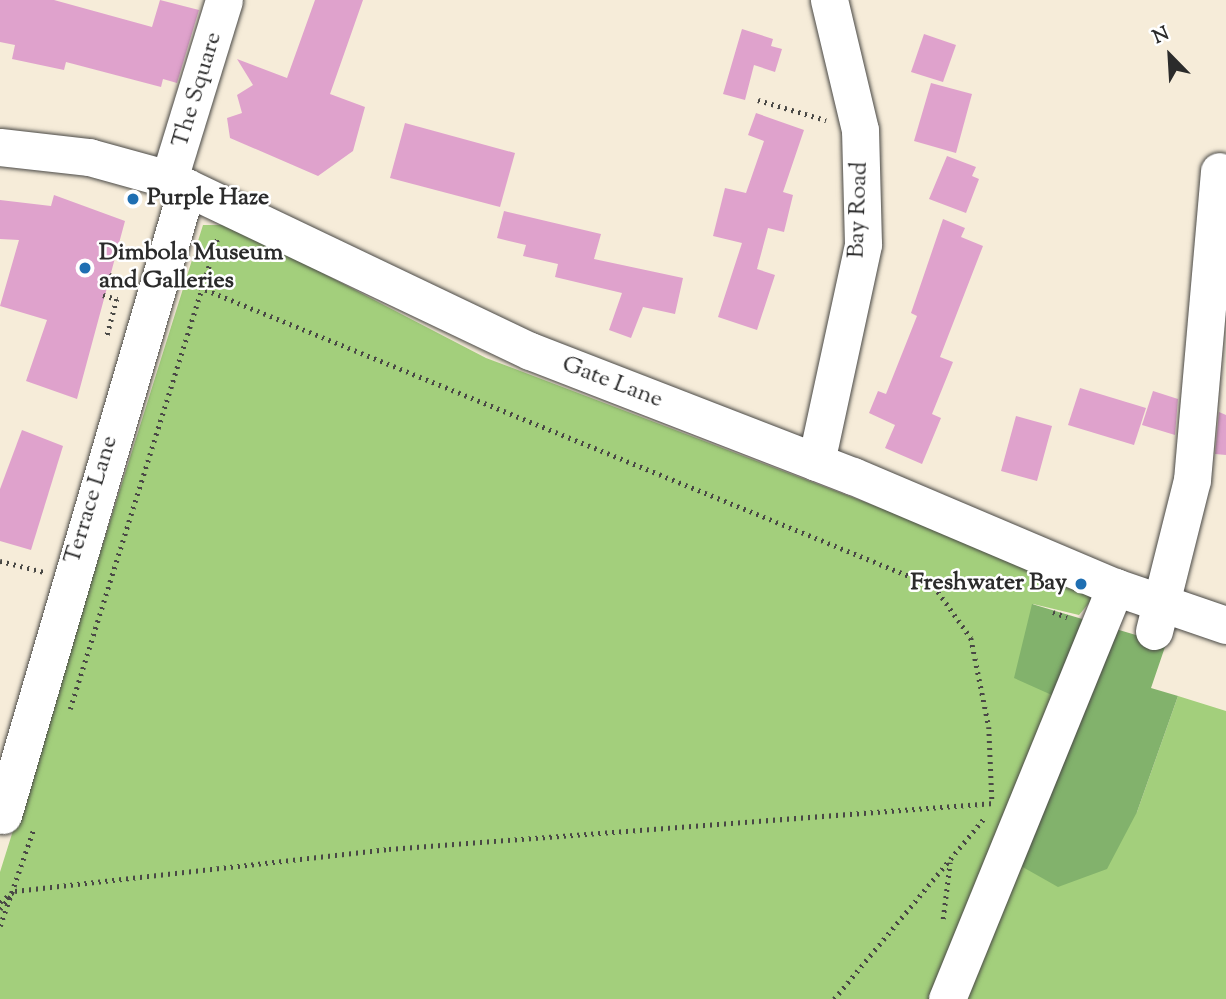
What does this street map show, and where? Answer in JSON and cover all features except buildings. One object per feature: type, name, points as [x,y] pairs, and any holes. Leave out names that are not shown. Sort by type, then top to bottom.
[{"type":"street","name":"The Square","points":[[178,183],[224,0]]},
{"type":"street","name":"Bay Road","points":[[816,462],[863,244],[860,130],[829,0]]},
{"type":"street","name":"Gate Lane","points":[[0,147],[89,157],[178,183],[530,351],[816,462],[1115,587],[1158,618],[1226,625]]},
{"type":"street","points":[[1158,618],[1192,480],[1219,171]]},
{"type":"street","name":"Terrace Lane","points":[[4,794],[68,578],[178,183]]},
{"type":"street","points":[[947,999],[1003,803],[1115,587]]},
{"type":"path","points":[[758,100],[860,130]]},
{"type":"path","points":[[67,720],[199,287],[221,228]]},
{"type":"path","points":[[199,287],[934,586],[971,638],[1003,803]]},
{"type":"path","points":[[103,295],[117,299],[107,336]]},
{"type":"path","points":[[0,561],[68,578]]},
{"type":"path","points":[[1053,612],[1066,617]]},
{"type":"path","points":[[834,999],[950,861],[1003,803]]},
{"type":"path","points":[[0,902],[15,891],[389,849],[1003,803]]},
{"type":"path","points":[[0,926],[15,891],[39,812]]},
{"type":"path","points":[[939,931],[950,861]]},
{"type":"path","points":[[0,909],[15,891]]},
{"type":"green space","points":[[203,225],[230,225],[486,358],[1099,591],[1079,615],[1033,604],[1055,696],[933,999],[0,999],[0,872]]},
{"type":"green space","points":[[1032,604],[1166,644],[1151,688],[1178,696],[1137,812],[1107,869],[1058,887],[1014,862],[1054,696],[1014,678]]},
{"type":"green space","points":[[1178,696],[1226,711],[1226,999],[961,999],[1014,862],[1137,812]]},
{"type":"place","name":"Purple Haze","points":[[133,199]]},
{"type":"place","name":"Dimbola Museum and Galleries","points":[[85,268]]},
{"type":"place","name":"Freshwater Bay","points":[[1081,584]]}]
